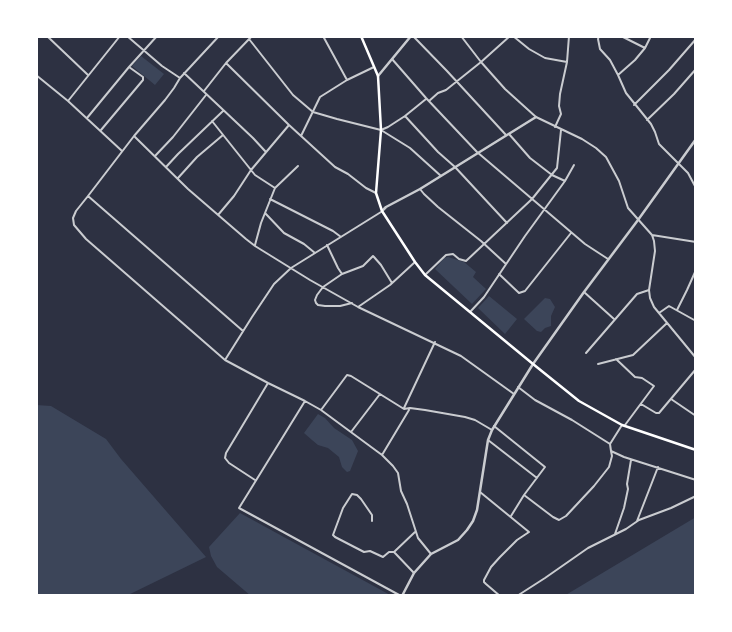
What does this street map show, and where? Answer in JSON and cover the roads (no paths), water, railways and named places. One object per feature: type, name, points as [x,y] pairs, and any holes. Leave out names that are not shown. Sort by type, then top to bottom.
[{"type":"main road","points":[[362,36],[378,76],[381,130],[376,193],[382,211],[414,262],[425,275],[579,401],[624,425],[696,450]]},
{"type":"street","points":[[47,36],[88,75]]},
{"type":"street","points":[[68,101],[120,36]]},
{"type":"street","points":[[127,36],[180,78]]},
{"type":"street","points":[[87,118],[157,36]]},
{"type":"street","points":[[204,92],[226,63],[252,36]]},
{"type":"street","points":[[324,36],[347,80]]},
{"type":"street","points":[[378,76],[412,36],[530,158],[552,175],[565,181]]},
{"type":"street","points":[[462,36],[481,62],[505,89],[536,117],[596,148],[606,157],[619,181],[628,208],[652,235],[654,241],[655,251],[649,290],[654,307],[696,358]]},
{"type":"street","points":[[381,130],[405,116],[428,99],[446,90],[512,36],[528,49],[545,58],[567,62]]},
{"type":"street","points":[[555,127],[561,114],[559,106],[560,94],[567,62],[569,36]]},
{"type":"street","points":[[599,36],[600,49],[610,60],[626,93],[655,132],[659,144],[688,173],[696,188]]},
{"type":"street","points":[[621,36],[645,48]]},
{"type":"street","points":[[618,75],[645,48],[650,36]]},
{"type":"street","points":[[218,37],[184,73],[170,94],[134,136],[73,214],[74,225],[80,233],[225,360],[321,410],[382,455],[398,473],[401,491],[416,532],[421,543],[431,554]]},
{"type":"street","points":[[249,39],[293,95],[312,112],[381,130],[410,148],[441,176]]},
{"type":"street","points":[[634,105],[669,70],[696,39]]},
{"type":"street","points":[[392,59],[478,152],[571,233],[608,260]]},
{"type":"street","points":[[226,63],[335,167],[348,174],[359,184],[376,193]]},
{"type":"street","points":[[100,131],[143,80],[143,77],[129,67]]},
{"type":"street","points":[[301,136],[320,97],[347,80],[374,67]]},
{"type":"street","points":[[647,120],[696,69]]},
{"type":"street","points":[[184,73],[266,152]]},
{"type":"street","points":[[36,75],[68,101],[122,151]]},
{"type":"street","points":[[155,156],[173,137],[206,95]]},
{"type":"street","points":[[166,168],[223,111]]},
{"type":"street","points":[[405,116],[507,222]]},
{"type":"street","points":[[225,360],[274,284],[291,268],[386,207],[455,168],[536,117]]},
{"type":"street","points":[[212,121],[255,175],[275,188]]},
{"type":"street","points":[[218,215],[234,196],[251,170],[289,125]]},
{"type":"street","points":[[425,275],[446,255],[453,254],[459,259],[466,261],[532,199],[556,168],[562,130]]},
{"type":"street","points":[[178,178],[223,135]]},
{"type":"street","points":[[134,136],[166,168],[255,246],[352,303],[461,356],[514,394]]},
{"type":"street","points":[[305,401],[239,508],[401,596],[414,573],[431,554],[458,540],[465,533],[476,514],[488,440],[493,428],[532,364],[696,139]]},
{"type":"street","points":[[470,312],[484,297],[524,236],[565,181],[574,165]]},
{"type":"street","points":[[255,246],[261,223],[275,188],[298,166]]},
{"type":"street","points":[[420,189],[438,208],[506,264]]},
{"type":"street","points":[[88,196],[243,331]]},
{"type":"street","points":[[270,199],[341,236]]},
{"type":"street","points":[[265,213],[284,233],[304,244],[315,253]]},
{"type":"street","points":[[499,274],[519,293],[525,290],[571,233]]},
{"type":"street","points":[[652,235],[696,242]]},
{"type":"street","points":[[327,246],[342,274]]},
{"type":"street","points":[[352,303],[340,306],[318,305],[315,300],[323,287],[342,274],[363,266],[374,256],[392,283]]},
{"type":"street","points":[[358,306],[392,283],[414,262]]},
{"type":"street","points":[[677,310],[696,270]]},
{"type":"street","points":[[586,353],[637,294],[649,290]]},
{"type":"street","points":[[584,292],[614,319]]},
{"type":"street","points":[[659,313],[669,306],[696,321]]},
{"type":"street","points":[[598,364],[633,355],[667,323]]},
{"type":"street","points":[[404,409],[435,342]]},
{"type":"street","points":[[524,495],[559,520],[566,516],[609,467],[612,456],[610,444],[654,386],[635,376],[616,359]]},
{"type":"street","points":[[642,404],[659,413],[696,369]]},
{"type":"street","points":[[321,410],[347,375],[404,409],[410,408],[465,417],[493,428],[545,467],[511,516]]},
{"type":"street","points":[[256,480],[228,463],[225,458],[226,453],[268,384]]},
{"type":"street","points":[[518,388],[610,444]]},
{"type":"street","points":[[351,432],[380,394]]},
{"type":"street","points":[[671,399],[696,416]]},
{"type":"street","points":[[382,455],[410,408]]},
{"type":"street","points":[[488,440],[537,478]]},
{"type":"street","points":[[611,451],[631,460],[696,480]]},
{"type":"street","points":[[615,534],[624,508],[631,460]]},
{"type":"street","points":[[637,522],[658,468]]},
{"type":"street","points":[[480,492],[529,532],[500,557],[491,567],[484,580],[500,596]]},
{"type":"street","points":[[372,520],[372,515],[361,499],[357,495],[352,494],[343,508],[333,535],[364,552],[370,551],[383,557],[389,552],[394,552],[416,532]]},
{"type":"street","points":[[517,596],[588,548],[637,522],[696,496]]},
{"type":"street","points":[[394,552],[414,573]]}]
